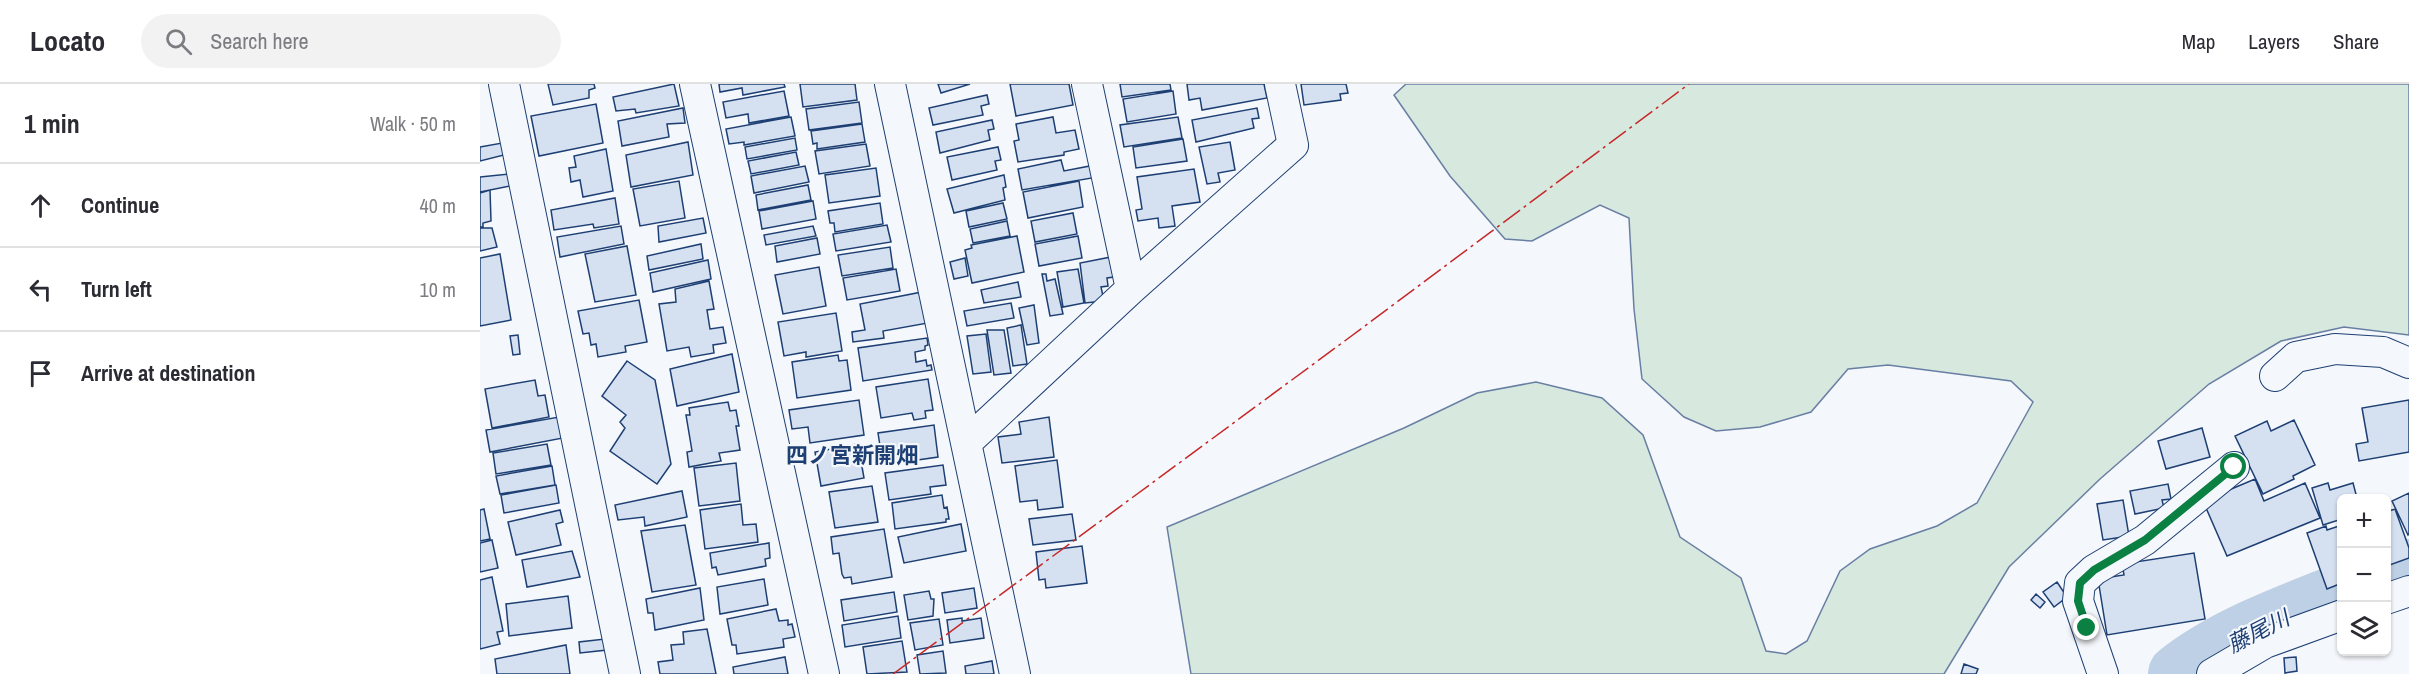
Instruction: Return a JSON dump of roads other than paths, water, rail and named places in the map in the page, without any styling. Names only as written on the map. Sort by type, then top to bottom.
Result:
[{"type":"street","points":[[504,84],[626,674]]},
{"type":"street","points":[[695,84],[825,674]]},
{"type":"street","points":[[890,84],[1015,674]]},
{"type":"street","points":[[1087,84],[1131,289]]},
{"type":"street","points":[[967,442],[1131,289],[1293,146],[1280,84]]},
{"type":"street","points":[[2275,376],[2296,357],[2336,349],[2383,352],[2409,363]]},
{"type":"street","points":[[2103,674],[2078,601],[2080,583],[2094,570],[2145,540],[2234,467]]},
{"type":"street","points":[[2391,597],[2409,591]]},
{"type":"street","points":[[2212,674],[2265,643],[2337,617]]},
{"type":"waterway","name":"藤尾川","points":[[2391,574],[2409,569]]},
{"type":"waterway","name":"藤尾川","points":[[2178,674],[2235,638],[2337,595]]},
{"type":"district","name":"四ノ宮新開畑","points":[[852,455]]}]
